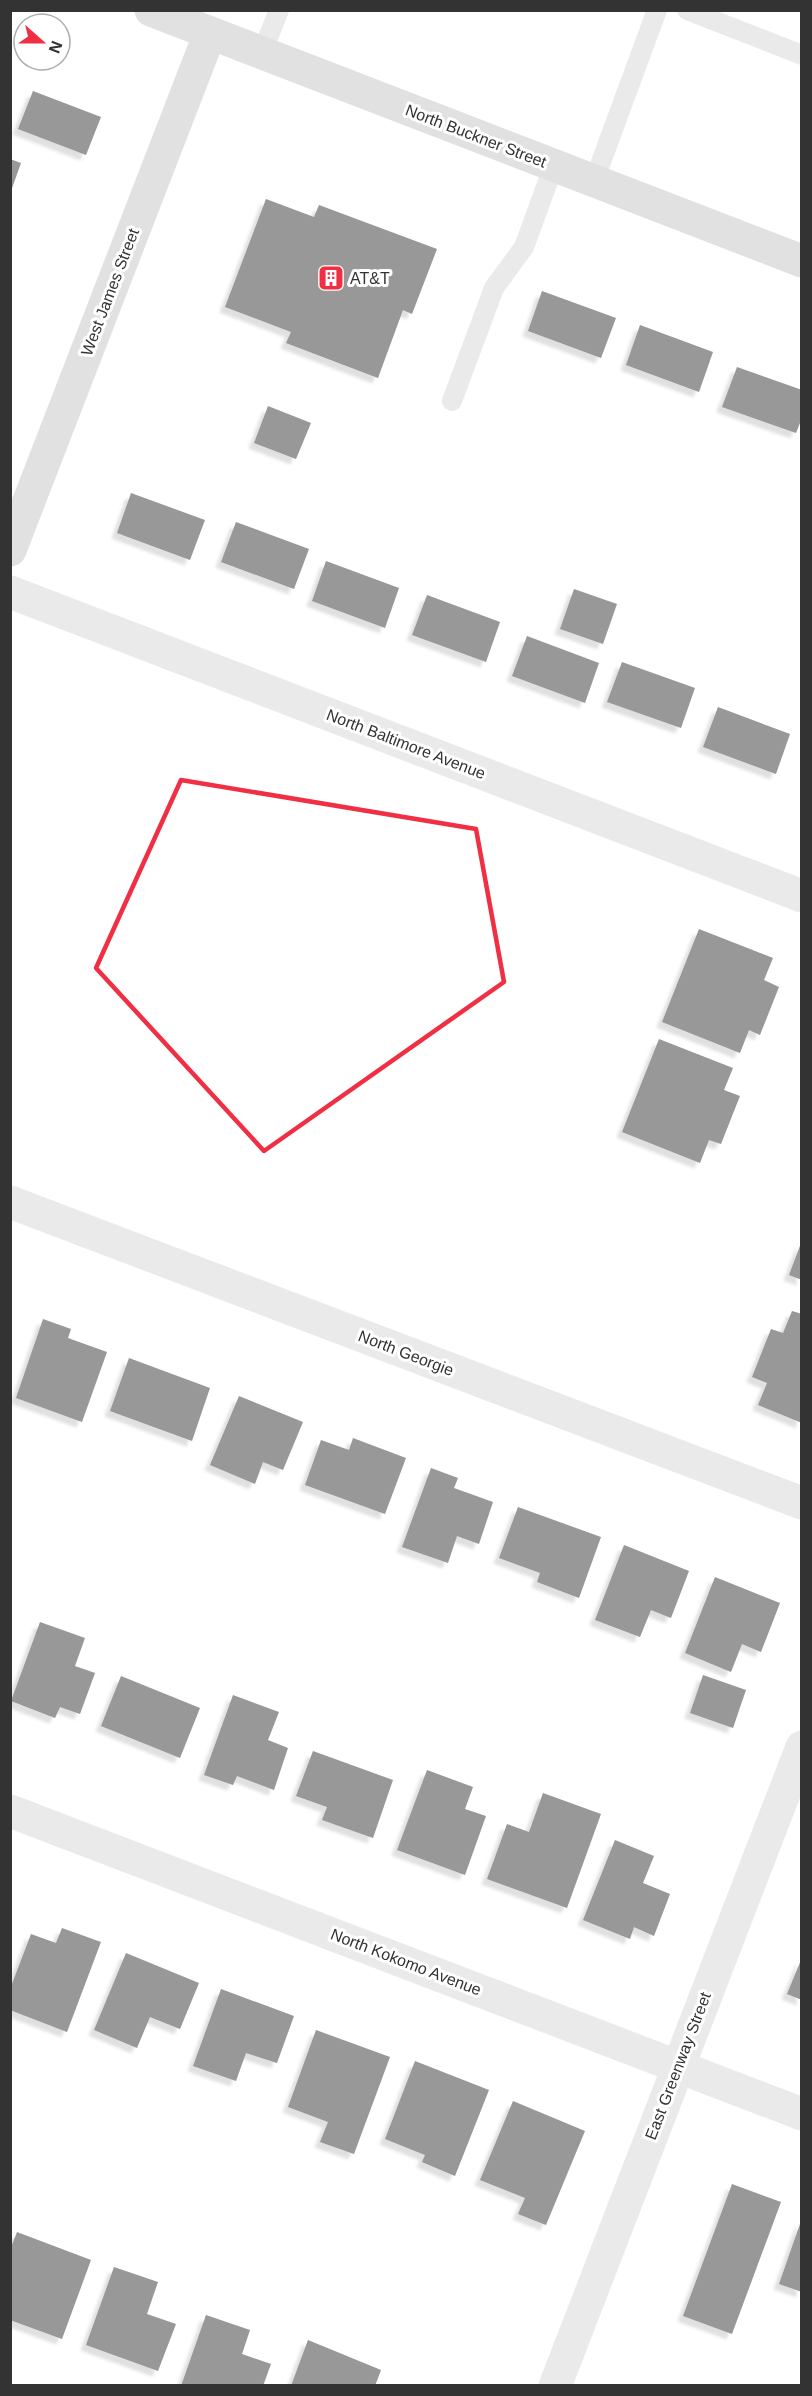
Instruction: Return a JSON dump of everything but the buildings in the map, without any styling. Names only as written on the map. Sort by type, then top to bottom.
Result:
[{"type":"main road","name":"North Buckner Street","points":[[151,10],[801,261]]},
{"type":"main road","name":"West James Street","points":[[10,550],[210,33]]},
{"type":"street","name":"North Baltimore Avenue","points":[[10,592],[801,896]]},
{"type":"street","name":"North Georgie","points":[[10,1202],[801,1503]]},
{"type":"street","name":"East Greenway Street","points":[[555,2385],[801,1747]]},
{"type":"street","name":"North Kokomo Avenue","points":[[10,1811],[801,2114]]},
{"type":"lane","points":[[262,53],[279,10]]},
{"type":"lane","points":[[594,181],[657,10]]},
{"type":"lane","points":[[687,10],[801,55]]},
{"type":"lane","points":[[452,400],[494,288],[524,247],[554,165]]},
{"type":"highlighted area","points":[[181,780],[476,829],[504,982],[264,1151],[96,968]]},
{"type":"place","name":"AT&T","points":[[331,278]]}]
